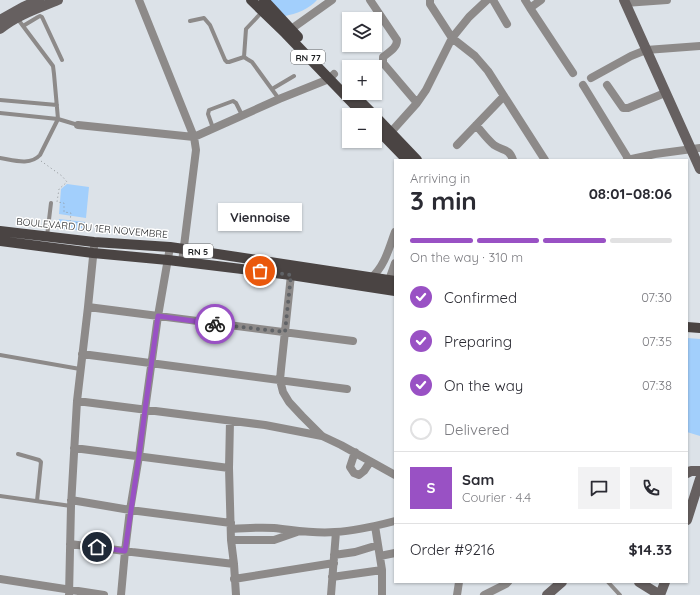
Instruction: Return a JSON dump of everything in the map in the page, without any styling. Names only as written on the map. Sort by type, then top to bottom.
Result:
[{"type":"main road","points":[[0,20],[39,0]]},
{"type":"main road","points":[[0,29],[6,24],[20,22],[58,0]]},
{"type":"main road","name":"RN 77","points":[[251,0],[263,12],[288,31]]},
{"type":"main road","name":"RN 77","points":[[264,0],[288,31],[358,108]]},
{"type":"main road","points":[[625,1],[665,93],[695,149],[700,169]]},
{"type":"main road","name":"RN 77","points":[[331,77],[342,85]]},
{"type":"main road","points":[[359,100],[366,108]]},
{"type":"main road","points":[[382,124],[416,159]]},
{"type":"main road","points":[[382,134],[406,159]]},
{"type":"main road","name":"BOULEVARD DU 1ER NOVEMBRE","points":[[0,231],[82,241],[170,247],[392,280]]},
{"type":"main road","name":"RN 5","points":[[0,241],[291,275],[394,291]]},
{"type":"main road","points":[[688,327],[700,328]]},
{"type":"main road","points":[[688,472],[700,471]]},
{"type":"main road","points":[[688,517],[700,479]]},
{"type":"main road","points":[[547,595],[561,583]]},
{"type":"main road","points":[[641,583],[660,595],[665,583]]},
{"type":"street","points":[[139,0],[194,137],[196,150],[182,262]]},
{"type":"street","points":[[288,31],[332,0]]},
{"type":"street","points":[[370,0],[397,40],[395,48],[383,57],[383,63],[417,104]]},
{"type":"street","points":[[430,0],[430,4],[452,38],[475,56],[488,71],[544,159]]},
{"type":"street","points":[[391,132],[417,104],[426,90],[452,38],[469,17],[487,0]]},
{"type":"street","points":[[493,0],[507,24]]},
{"type":"street","points":[[525,0],[573,73]]},
{"type":"street","points":[[530,8],[541,0]]},
{"type":"street","points":[[625,1],[667,0]]},
{"type":"street","points":[[591,78],[631,56],[646,50],[700,46]]},
{"type":"street","points":[[78,126],[194,137],[331,77]]},
{"type":"street","points":[[583,85],[627,159]]},
{"type":"street","points":[[607,85],[623,108],[628,108],[665,93]]},
{"type":"street","points":[[457,145],[504,96]]},
{"type":"street","points":[[476,125],[492,143],[510,153],[513,159]]},
{"type":"street","points":[[632,159],[655,154],[695,149]]},
{"type":"street","points":[[371,278],[382,265],[394,235]]},
{"type":"street","points":[[69,592],[71,503],[76,401],[88,307],[94,242]]},
{"type":"street","points":[[121,595],[130,510],[158,316],[170,247]]},
{"type":"street","points":[[382,289],[392,280],[394,269]]},
{"type":"street","points":[[291,275],[280,380],[283,392],[289,402],[322,436]]},
{"type":"street","points":[[88,307],[353,341]]},
{"type":"street","points":[[82,354],[347,389]]},
{"type":"street","points":[[76,401],[265,425],[322,436],[355,452],[394,474]]},
{"type":"street","points":[[230,421],[229,468],[231,540],[236,595]]},
{"type":"street","points":[[74,448],[229,468]]},
{"type":"street","points":[[355,452],[350,467],[354,473],[359,475],[364,471],[370,462]]},
{"type":"street","points":[[71,503],[130,510],[231,526],[299,531],[336,532],[375,526],[394,521]]},
{"type":"street","points":[[375,526],[382,570],[382,595]]},
{"type":"street","points":[[231,540],[274,540],[299,531]]},
{"type":"street","points":[[331,595],[336,532]]},
{"type":"street","points":[[70,544],[234,564]]},
{"type":"street","points":[[234,579],[334,559],[378,545]]},
{"type":"street","points":[[380,556],[394,552]]},
{"type":"street","points":[[332,577],[382,570]]},
{"type":"street","points":[[0,579],[69,592],[104,595]]},
{"type":"street","points":[[456,595],[459,583]]},
{"type":"street","points":[[484,595],[507,583]]},
{"type":"lane","points":[[244,57],[246,29],[263,12]]},
{"type":"lane","points":[[0,158],[26,162],[37,158],[40,155],[58,119],[53,66],[20,22],[40,16],[42,17],[62,60]]},
{"type":"lane","points":[[190,22],[204,18],[210,25],[225,60],[227,62],[244,57],[248,59],[252,62],[279,99]]},
{"type":"lane","points":[[272,89],[294,76]]},
{"type":"lane","points":[[0,100],[57,104]]},
{"type":"lane","points":[[213,128],[208,114],[209,110],[232,101],[236,103],[242,115]]},
{"type":"lane","points":[[0,113],[58,119],[78,126]]},
{"type":"lane","points":[[47,236],[51,203]]},
{"type":"lane","points":[[0,355],[80,369]]},
{"type":"lane","points":[[18,454],[39,460],[41,462],[38,501]]},
{"type":"lane","points":[[0,496],[38,501],[71,503]]},
{"type":"lane","points":[[609,583],[620,595]]},
{"type":"path","points":[[37,158],[62,176],[67,182],[59,189],[57,202],[64,203],[64,212],[71,213],[70,222],[85,223],[82,241]]},
{"type":"shaded area","points":[[269,0],[317,0],[302,11],[285,16]]},
{"type":"shaded area","points":[[67,184],[89,187],[86,218],[59,214],[61,189]]},
{"type":"shaded area","points":[[59,219],[85,222],[84,231],[58,228]]},
{"type":"shaded area","points":[[688,338],[700,339],[700,436],[688,432]]},
{"type":"way so far","points":[[215,324],[285,332],[291,275],[260,271]]},
{"type":"place","name":"Viennoise","points":[[260,271]]},
{"type":"route","points":[[97,547],[125,551],[158,316],[215,324]]}]
